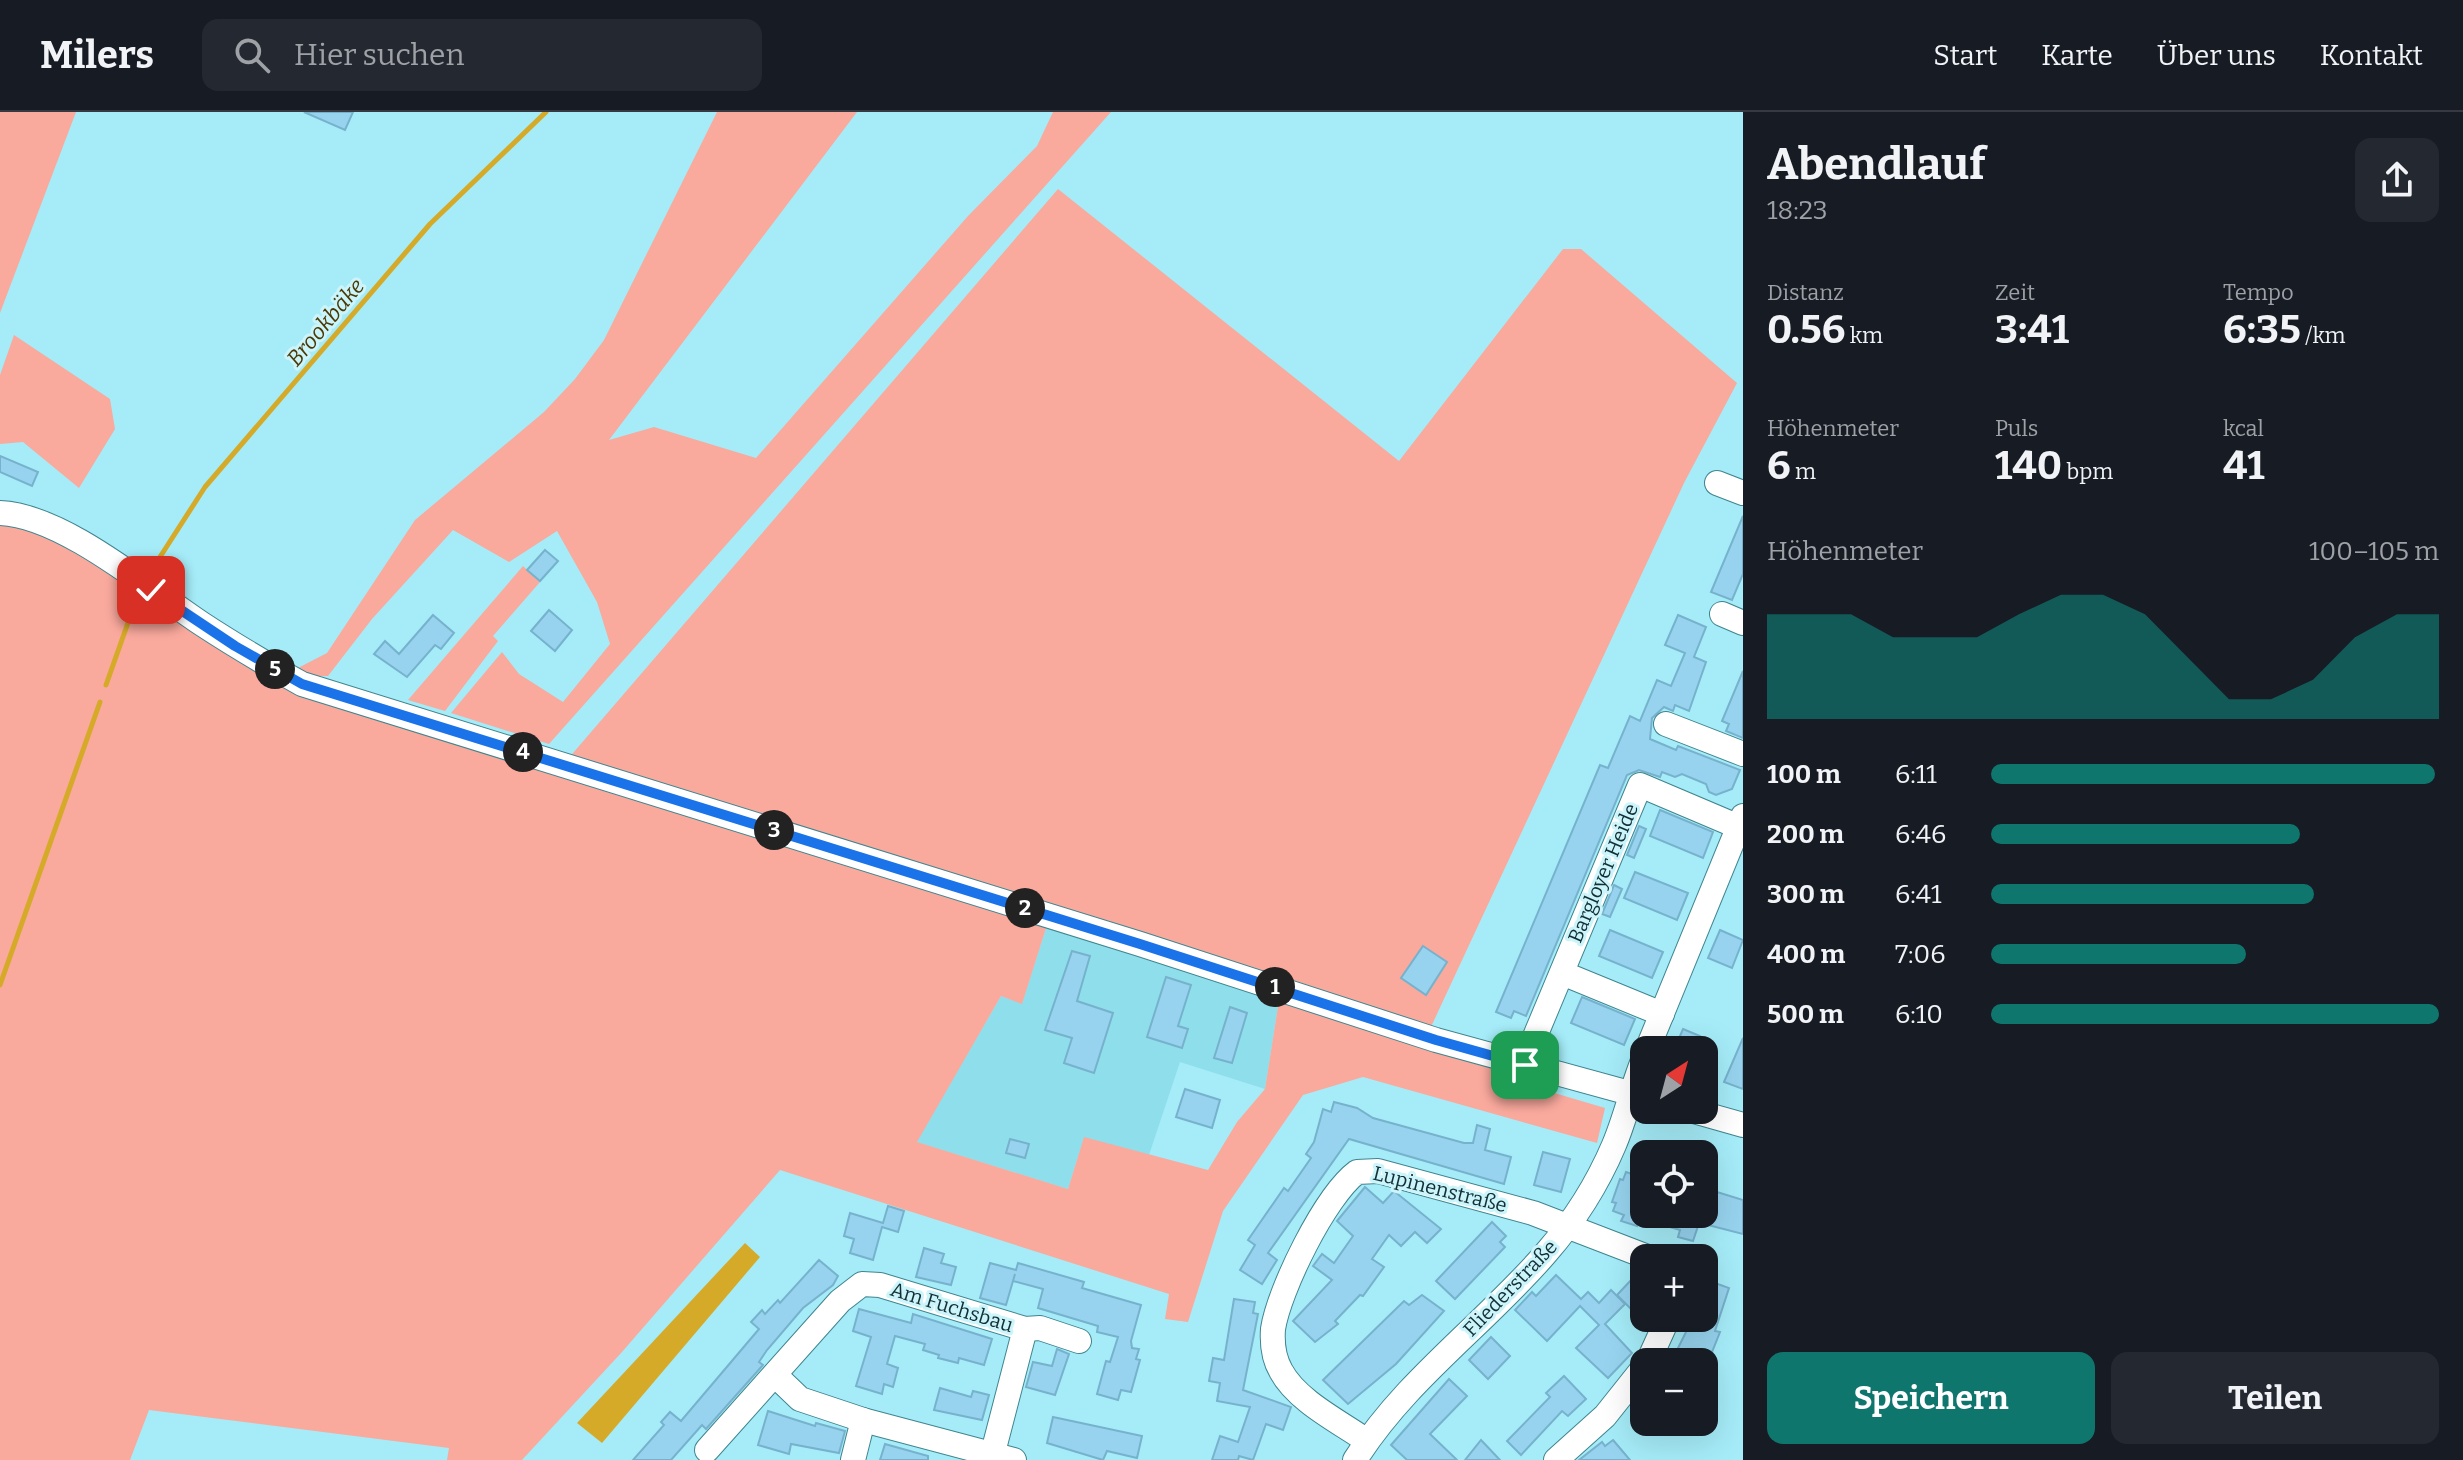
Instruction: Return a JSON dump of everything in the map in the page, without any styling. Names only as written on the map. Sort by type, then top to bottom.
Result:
[{"type":"street","points":[[1717,483],[1743,493]]},
{"type":"street","points":[[0,513],[27,516],[68,535],[235,646],[302,684],[1140,944],[1436,1040],[1630,1093]]},
{"type":"street","points":[[1666,724],[1743,754]]},
{"type":"street","name":"Bargloyer Heide","points":[[1531,1046],[1640,785],[1741,822],[1653,1036]]},
{"type":"street","points":[[1562,973],[1662,1014]]},
{"type":"street","name":"Fliederstraße","points":[[1361,1451],[1567,1228],[1595,1187],[1630,1111]]},
{"type":"street","points":[[1718,1118],[1743,1125]]},
{"type":"street","name":"Lupinenstraße","points":[[1361,1451],[1294,1389],[1277,1361],[1273,1339],[1276,1317],[1310,1235],[1351,1176],[1363,1170],[1378,1171],[1533,1213],[1630,1251]]},
{"type":"street","name":"Am Fuchsbau","points":[[707,1450],[840,1301],[862,1284],[880,1285],[1025,1329],[1040,1328],[1079,1341]]},
{"type":"street","name":"Am Fuchsbau","points":[[776,1376],[800,1399],[999,1458],[1025,1329]]},
{"type":"street","points":[[1556,1460],[1605,1416],[1630,1385]]},
{"type":"street","points":[[853,1460],[863,1420]]},
{"type":"shaded area","points":[[0,112],[76,112],[0,313]]},
{"type":"shaded area","points":[[717,112],[857,112],[609,440],[654,427],[756,458],[968,216],[1037,146],[1053,112],[1111,112],[549,744],[451,713],[502,652],[519,674],[563,702],[610,644],[597,602],[557,531],[509,562],[453,530],[372,619],[328,676],[304,676],[296,669],[327,653],[415,520],[544,412],[575,379],[604,340]]},
{"type":"shaded area","points":[[1058,189],[1399,461],[1563,249],[1581,249],[1737,383],[1684,483],[1430,1029],[567,760]]},
{"type":"shaded area","points":[[14,335],[110,399],[115,429],[79,488],[23,442],[0,444],[0,375]]},
{"type":"shaded area","points":[[0,521],[69,545],[215,642],[1047,925],[1022,1004],[1001,996],[917,1142],[1068,1189],[1084,1137],[1208,1170],[1237,1122],[1265,1089],[1279,1000],[1553,1083],[1551,1092],[1605,1108],[1597,1143],[1363,1077],[1303,1095],[1223,1211],[1188,1322],[1165,1319],[1169,1294],[780,1170],[622,1352],[522,1460],[447,1460],[449,1448],[149,1410],[130,1460],[0,1460]]},
{"type":"shaded area","points":[[523,566],[540,582],[493,636],[498,641],[445,711],[408,700]]},
{"type":"shaded area","points":[[1047,925],[1279,1000],[1265,1089],[1180,1062],[1149,1155],[1084,1138],[1068,1189],[916,1142],[1001,996],[1022,1003]]},
{"type":"shaded area","points":[[745,1243],[760,1257],[602,1443],[577,1423]]},
{"type":"building","points":[[304,112],[353,112],[345,130]]},
{"type":"building","points":[[0,456],[38,472],[32,486],[0,472]]},
{"type":"building","points":[[1743,516],[1743,574],[1732,600],[1711,592]]},
{"type":"building","points":[[545,550],[558,561],[540,581],[527,570]]},
{"type":"building","points":[[549,610],[572,630],[555,651],[531,631]]},
{"type":"building","points":[[433,615],[454,633],[441,649],[435,645],[407,677],[374,654],[385,641],[399,654]]},
{"type":"building","points":[[1678,615],[1706,627],[1694,657],[1706,662],[1689,711],[1675,705],[1673,711],[1664,707],[1652,718],[1650,739],[1676,750],[1678,746],[1740,770],[1732,789],[1716,795],[1709,792],[1706,784],[1682,774],[1675,777],[1662,772],[1660,777],[1639,770],[1627,775],[1526,1016],[1514,1011],[1511,1018],[1496,1012],[1600,765],[1608,768],[1630,716],[1640,721],[1657,680],[1671,686],[1685,653],[1665,645]]},
{"type":"building","points":[[1743,671],[1743,738],[1726,731],[1729,724],[1722,721]]},
{"type":"building","points":[[1660,810],[1713,832],[1703,858],[1650,836]]},
{"type":"building","points":[[1639,826],[1646,829],[1634,858],[1627,855]]},
{"type":"building","points":[[1635,872],[1688,893],[1677,920],[1624,898]]},
{"type":"building","points":[[1614,885],[1622,889],[1610,917],[1602,914]]},
{"type":"building","points":[[1610,930],[1663,952],[1652,978],[1599,956]]},
{"type":"building","points":[[1720,930],[1743,940],[1732,968],[1708,958]]},
{"type":"building","points":[[1423,946],[1447,962],[1426,995],[1401,978]]},
{"type":"building","points":[[1072,951],[1090,956],[1077,1001],[1113,1013],[1094,1073],[1064,1063],[1072,1038],[1045,1030]]},
{"type":"building","points":[[1166,977],[1191,985],[1178,1026],[1188,1029],[1182,1048],[1147,1037]]},
{"type":"building","points":[[1582,997],[1635,1019],[1624,1045],[1571,1023]]},
{"type":"building","points":[[1230,1007],[1247,1013],[1232,1063],[1214,1058]]},
{"type":"building","points":[[1683,1029],[1700,1036],[1680,1036]]},
{"type":"building","points":[[1743,1038],[1743,1089],[1724,1082]]},
{"type":"building","points":[[1185,1089],[1220,1100],[1212,1128],[1176,1117]]},
{"type":"building","points":[[1334,1102],[1357,1108],[1373,1118],[1464,1143],[1473,1143],[1477,1125],[1490,1129],[1485,1150],[1511,1157],[1504,1184],[1349,1139],[1268,1253],[1277,1260],[1262,1284],[1240,1270],[1255,1245],[1248,1240],[1284,1188],[1288,1191],[1311,1158],[1306,1154],[1314,1142],[1323,1109],[1331,1112]]},
{"type":"building","points":[[1010,1139],[1029,1144],[1025,1158],[1006,1153]]},
{"type":"building","points":[[1543,1152],[1570,1159],[1561,1192],[1534,1185]]},
{"type":"building","points":[[1626,1172],[1630,1173],[1630,1224],[1621,1221],[1624,1215],[1613,1211],[1616,1203],[1612,1202],[1620,1179],[1623,1180]]},
{"type":"building","points":[[1365,1187],[1383,1203],[1394,1191],[1441,1229],[1427,1243],[1415,1232],[1401,1246],[1389,1235],[1372,1259],[1384,1267],[1363,1296],[1360,1295],[1335,1321],[1338,1324],[1315,1342],[1293,1321],[1332,1280],[1313,1266],[1322,1254],[1334,1263],[1353,1236],[1337,1221]]},
{"type":"building","points":[[1718,1192],[1743,1200],[1743,1234],[1718,1228]]},
{"type":"building","points":[[888,1206],[904,1211],[898,1232],[882,1227],[873,1260],[850,1253],[854,1239],[844,1236],[850,1213],[883,1223]]},
{"type":"building","points":[[1492,1222],[1506,1236],[1500,1242],[1505,1247],[1455,1299],[1436,1281]]},
{"type":"building","points":[[1673,1228],[1697,1228],[1693,1241],[1678,1237],[1680,1230]]},
{"type":"building","points":[[924,1248],[944,1254],[941,1263],[956,1267],[951,1285],[916,1277]]},
{"type":"building","points":[[819,1260],[838,1276],[833,1285],[803,1308],[767,1350],[759,1362],[763,1365],[706,1429],[702,1425],[671,1460],[633,1460],[664,1425],[661,1422],[670,1412],[681,1421],[759,1329],[751,1322],[762,1310],[765,1314],[778,1300],[780,1303]]},
{"type":"building","points":[[990,1263],[1016,1270],[1018,1263],[1084,1282],[1082,1288],[1141,1305],[1131,1341],[1132,1348],[1139,1349],[1136,1359],[1140,1360],[1131,1392],[1121,1390],[1118,1400],[1097,1394],[1106,1361],[1110,1362],[1118,1337],[1097,1332],[1098,1326],[1038,1308],[1043,1289],[1013,1281],[1015,1274],[1006,1305],[980,1298]]},
{"type":"building","points":[[1556,1275],[1581,1299],[1588,1292],[1599,1303],[1611,1290],[1625,1304],[1605,1324],[1630,1351],[1630,1355],[1608,1378],[1576,1348],[1599,1325],[1580,1306],[1547,1341],[1515,1310],[1532,1292],[1536,1296]]},
{"type":"building","points":[[1630,1281],[1630,1308],[1617,1295]]},
{"type":"building","points":[[1718,1284],[1729,1288],[1718,1322]]},
{"type":"building","points":[[1422,1295],[1444,1311],[1396,1364],[1348,1404],[1323,1380],[1404,1301],[1409,1305]]},
{"type":"building","points":[[1234,1299],[1255,1302],[1253,1313],[1258,1314],[1243,1390],[1291,1407],[1283,1430],[1266,1424],[1253,1460],[1239,1456],[1238,1460],[1212,1460],[1220,1436],[1238,1442],[1250,1407],[1217,1401],[1220,1383],[1209,1381],[1213,1358],[1224,1360]]},
{"type":"building","points":[[859,1309],[911,1323],[913,1314],[992,1339],[984,1365],[959,1358],[958,1363],[938,1358],[939,1355],[923,1350],[925,1344],[895,1336],[887,1364],[898,1368],[893,1387],[884,1384],[882,1394],[856,1386],[871,1337],[853,1331]]},
{"type":"building","points":[[1686,1332],[1720,1332],[1714,1348],[1678,1348]]},
{"type":"building","points":[[1491,1337],[1510,1356],[1488,1379],[1469,1360]]},
{"type":"building","points":[[1057,1349],[1069,1354],[1055,1395],[1026,1387],[1033,1362],[1052,1366]]},
{"type":"building","points":[[1564,1376],[1586,1399],[1568,1416],[1562,1411],[1521,1455],[1507,1441],[1550,1397],[1546,1393]]},
{"type":"building","points":[[1449,1379],[1467,1396],[1430,1434],[1457,1460],[1407,1460],[1391,1445]]},
{"type":"building","points":[[940,1388],[971,1397],[973,1391],[989,1395],[982,1420],[934,1410]]},
{"type":"building","points":[[768,1411],[815,1426],[816,1423],[845,1431],[839,1453],[791,1444],[789,1454],[758,1445]]},
{"type":"building","points":[[1053,1417],[1142,1436],[1137,1458],[1107,1451],[1103,1460],[1047,1443]]},
{"type":"building","points":[[1481,1440],[1500,1460],[1465,1460]]},
{"type":"building","points":[[1613,1440],[1630,1460],[1579,1460],[1602,1442],[1605,1446]]},
{"type":"building","points":[[885,1444],[928,1456],[928,1460],[880,1460]]},
{"type":"waterway","name":"Brookbäke","points":[[151,571],[205,487],[430,224],[546,112]]},
{"type":"waterway","name":"Brookbäke","points":[[106,685],[136,600]]},
{"type":"waterway","name":"Brookbäke","points":[[0,985],[100,702]]},
{"type":"route","points":[[151,590],[235,646],[302,684],[1140,944],[1436,1040],[1525,1065]]}]
